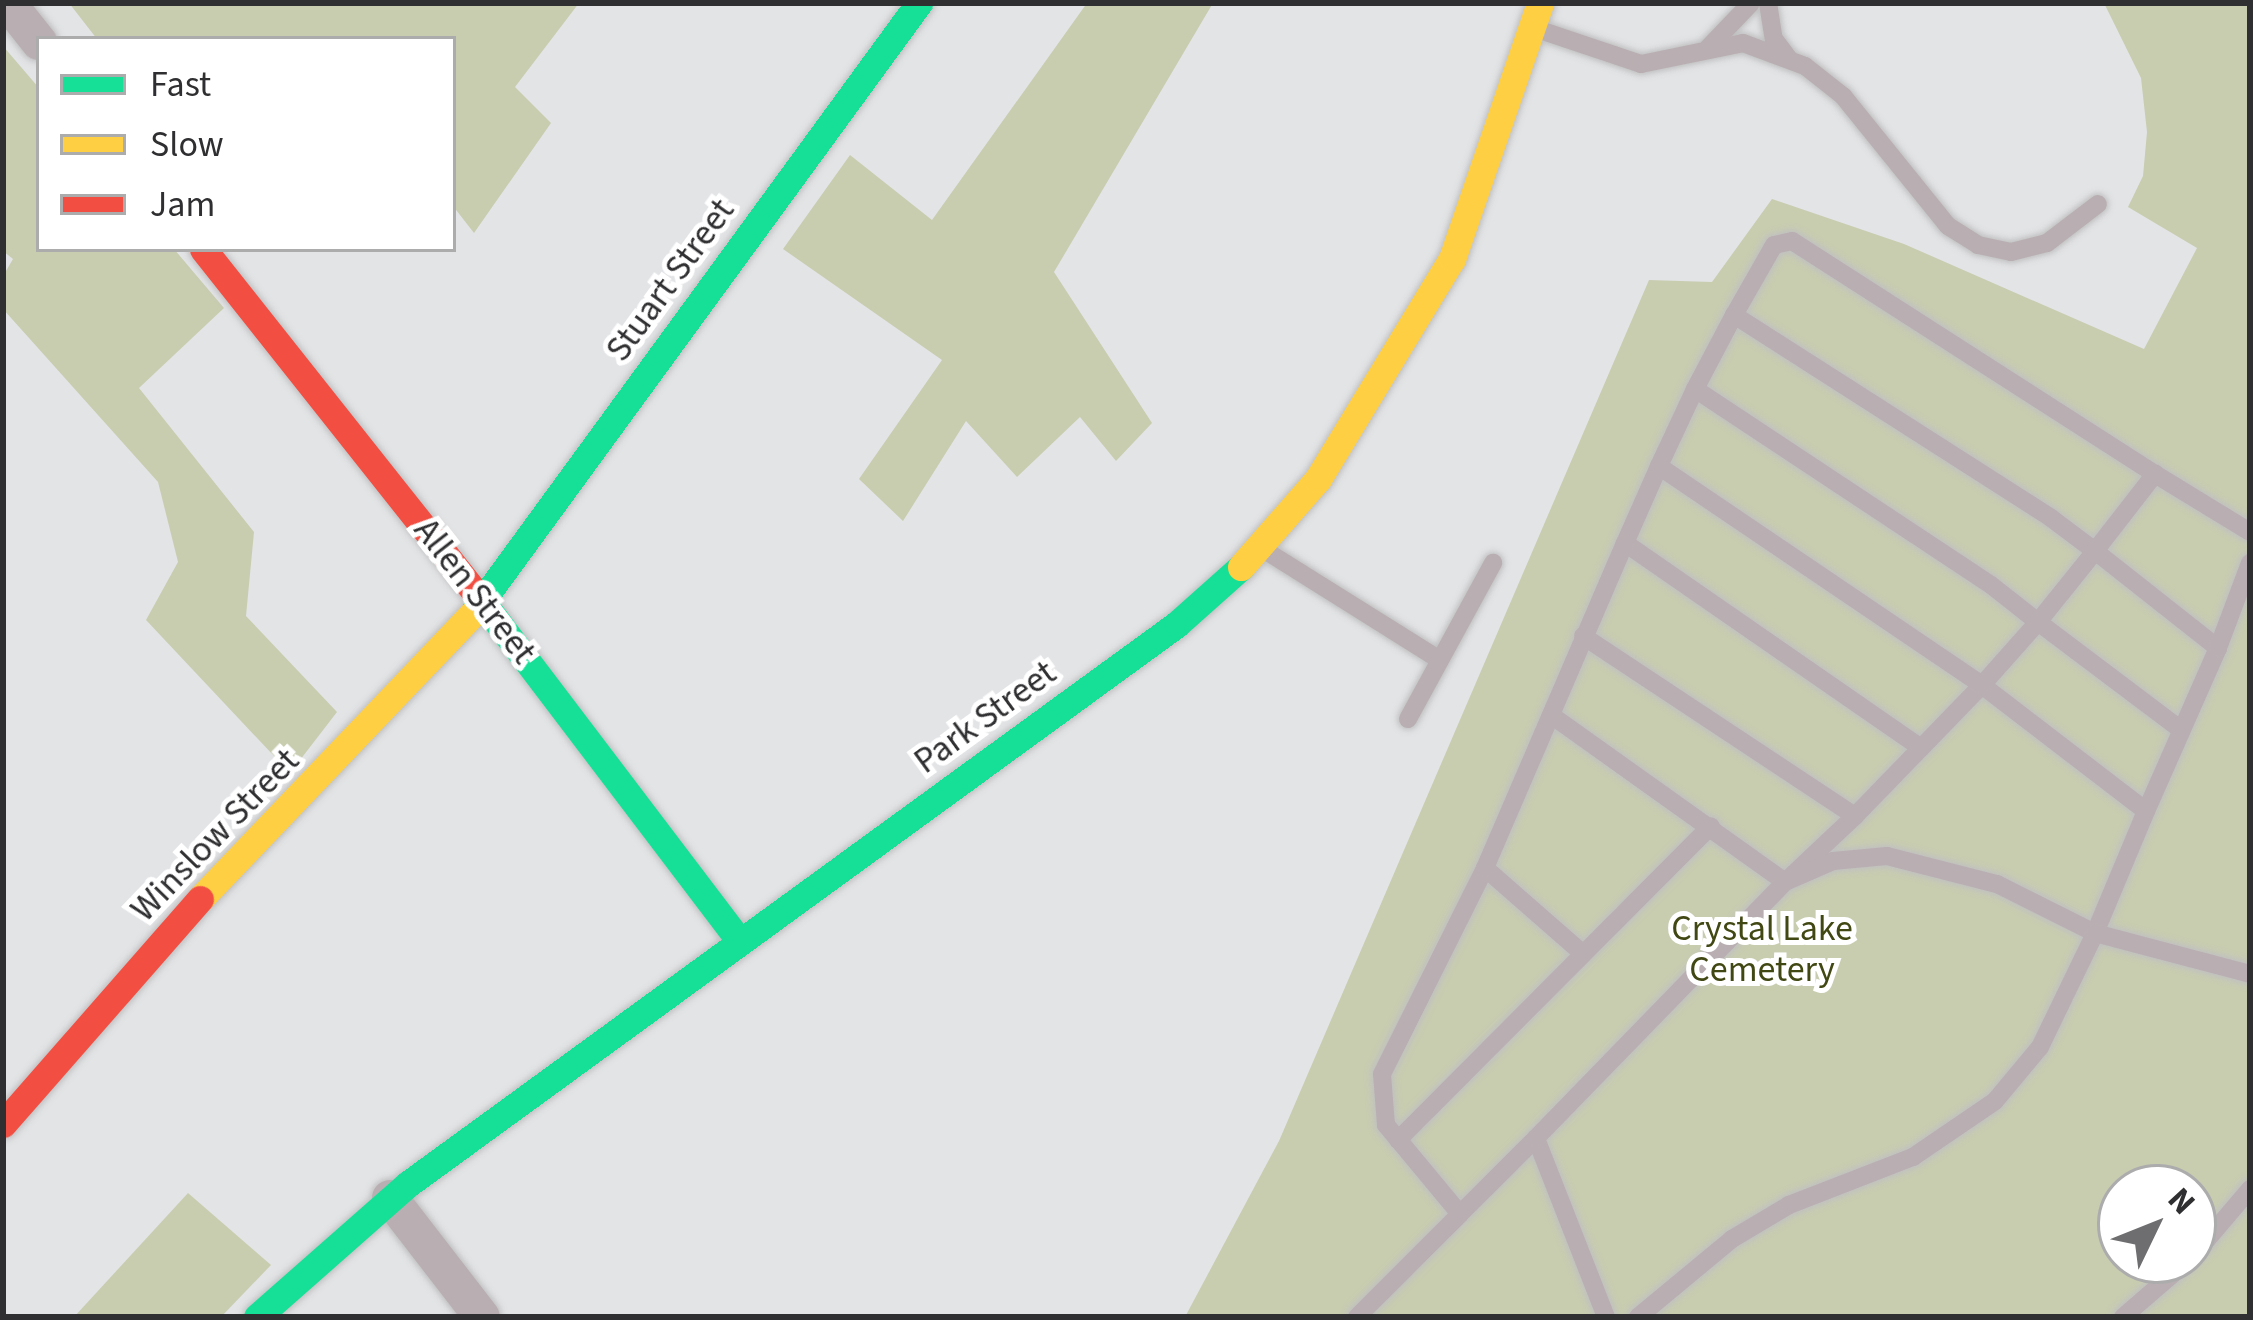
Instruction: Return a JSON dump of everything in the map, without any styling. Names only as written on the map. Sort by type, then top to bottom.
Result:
[{"type":"street","points":[[8,3],[36,38]]},
{"type":"street","name":"Stuart Street","points":[[484,602],[919,3]]},
{"type":"street","name":"Park Street","points":[[257,1317],[390,1198],[1177,623],[1262,548],[1318,479],[1452,259],[1537,15]]},
{"type":"street","name":"Allen Street","points":[[205,252],[484,602],[739,940]]},
{"type":"street","name":"Winslow Street","points":[[3,1124],[176,924],[484,602]]},
{"type":"street","points":[[390,1198],[482,1317]]},
{"type":"lane","points":[[1708,48],[1751,3]]},
{"type":"lane","points":[[1768,3],[1774,39],[1789,59]]},
{"type":"lane","points":[[1537,15],[1641,64],[1676,63],[1708,48],[1743,43],[1789,59],[1828,80],[1918,195],[1978,245],[2011,252],[2047,244],[2098,204]]},
{"type":"lane","points":[[1460,1214],[1398,1140],[1380,1104],[1382,1074],[1485,868],[1659,466],[1774,244],[1792,241],[2250,532]]},
{"type":"lane","points":[[1734,315],[2095,550],[2218,648]]},
{"type":"lane","points":[[1696,389],[2038,622],[2180,729]]},
{"type":"lane","points":[[1659,466],[1982,685],[2146,811]]},
{"type":"lane","points":[[1357,1317],[1982,685],[2155,474]]},
{"type":"lane","points":[[1625,543],[1921,748]]},
{"type":"lane","points":[[1262,548],[1440,659]]},
{"type":"lane","points":[[1408,719],[1493,563]]},
{"type":"lane","points":[[1639,1317],[1732,1239],[1789,1205],[1913,1157],[1995,1101],[2040,1047],[2096,933],[2250,563]]},
{"type":"lane","points":[[1583,636],[1855,816]]},
{"type":"lane","points":[[1551,715],[1786,882]]},
{"type":"lane","points":[[1398,1140],[1711,826]]},
{"type":"lane","points":[[1786,882],[1833,861],[1887,856],[1996,884],[2096,933],[2250,974]]},
{"type":"lane","points":[[1485,868],[1581,952]]},
{"type":"lane","points":[[1536,1138],[1606,1317]]},
{"type":"lane","points":[[2217,1228],[2250,1189]]},
{"type":"lane","points":[[2123,1317],[2161,1284]]},
{"type":"green space","points":[[69,3],[579,3],[515,87],[551,123],[474,233],[456,210],[456,36],[95,36]]},
{"type":"green space","points":[[1087,3],[1213,3],[1054,272],[1152,423],[1116,461],[1080,417],[1017,477],[966,421],[903,521],[859,479],[942,360],[783,249],[850,155],[932,220]]},
{"type":"green space","name":"Crystal Lake Cemetery","points":[[2104,3],[2250,3],[2250,1317],[1185,1317],[1279,1141],[1649,280],[1712,282],[1772,199],[1904,244],[2144,349],[2197,248],[2128,207],[2143,176],[2147,132],[2141,78]]},
{"type":"green space","points":[[3,46],[36,84],[36,252],[177,252],[224,308],[139,388],[254,532],[246,616],[337,712],[290,773],[146,620],[178,562],[158,482],[3,309],[3,276],[13,259],[3,251]]},
{"type":"green space","points":[[188,1193],[271,1265],[221,1317],[74,1317]]},
{"type":"traffic: fast","points":[[473,613],[919,3]]},
{"type":"traffic: fast","points":[[257,1317],[408,1184],[1177,624],[1241,567]]},
{"type":"traffic: fast","points":[[480,599],[739,940]]},
{"type":"traffic: slow","points":[[1241,567],[1318,479],[1452,259],[1540,3]]},
{"type":"traffic: slow","points":[[200,899],[473,613]]},
{"type":"traffic: jam","points":[[205,252],[480,599]]},
{"type":"traffic: jam","points":[[3,1124],[200,899]]}]
